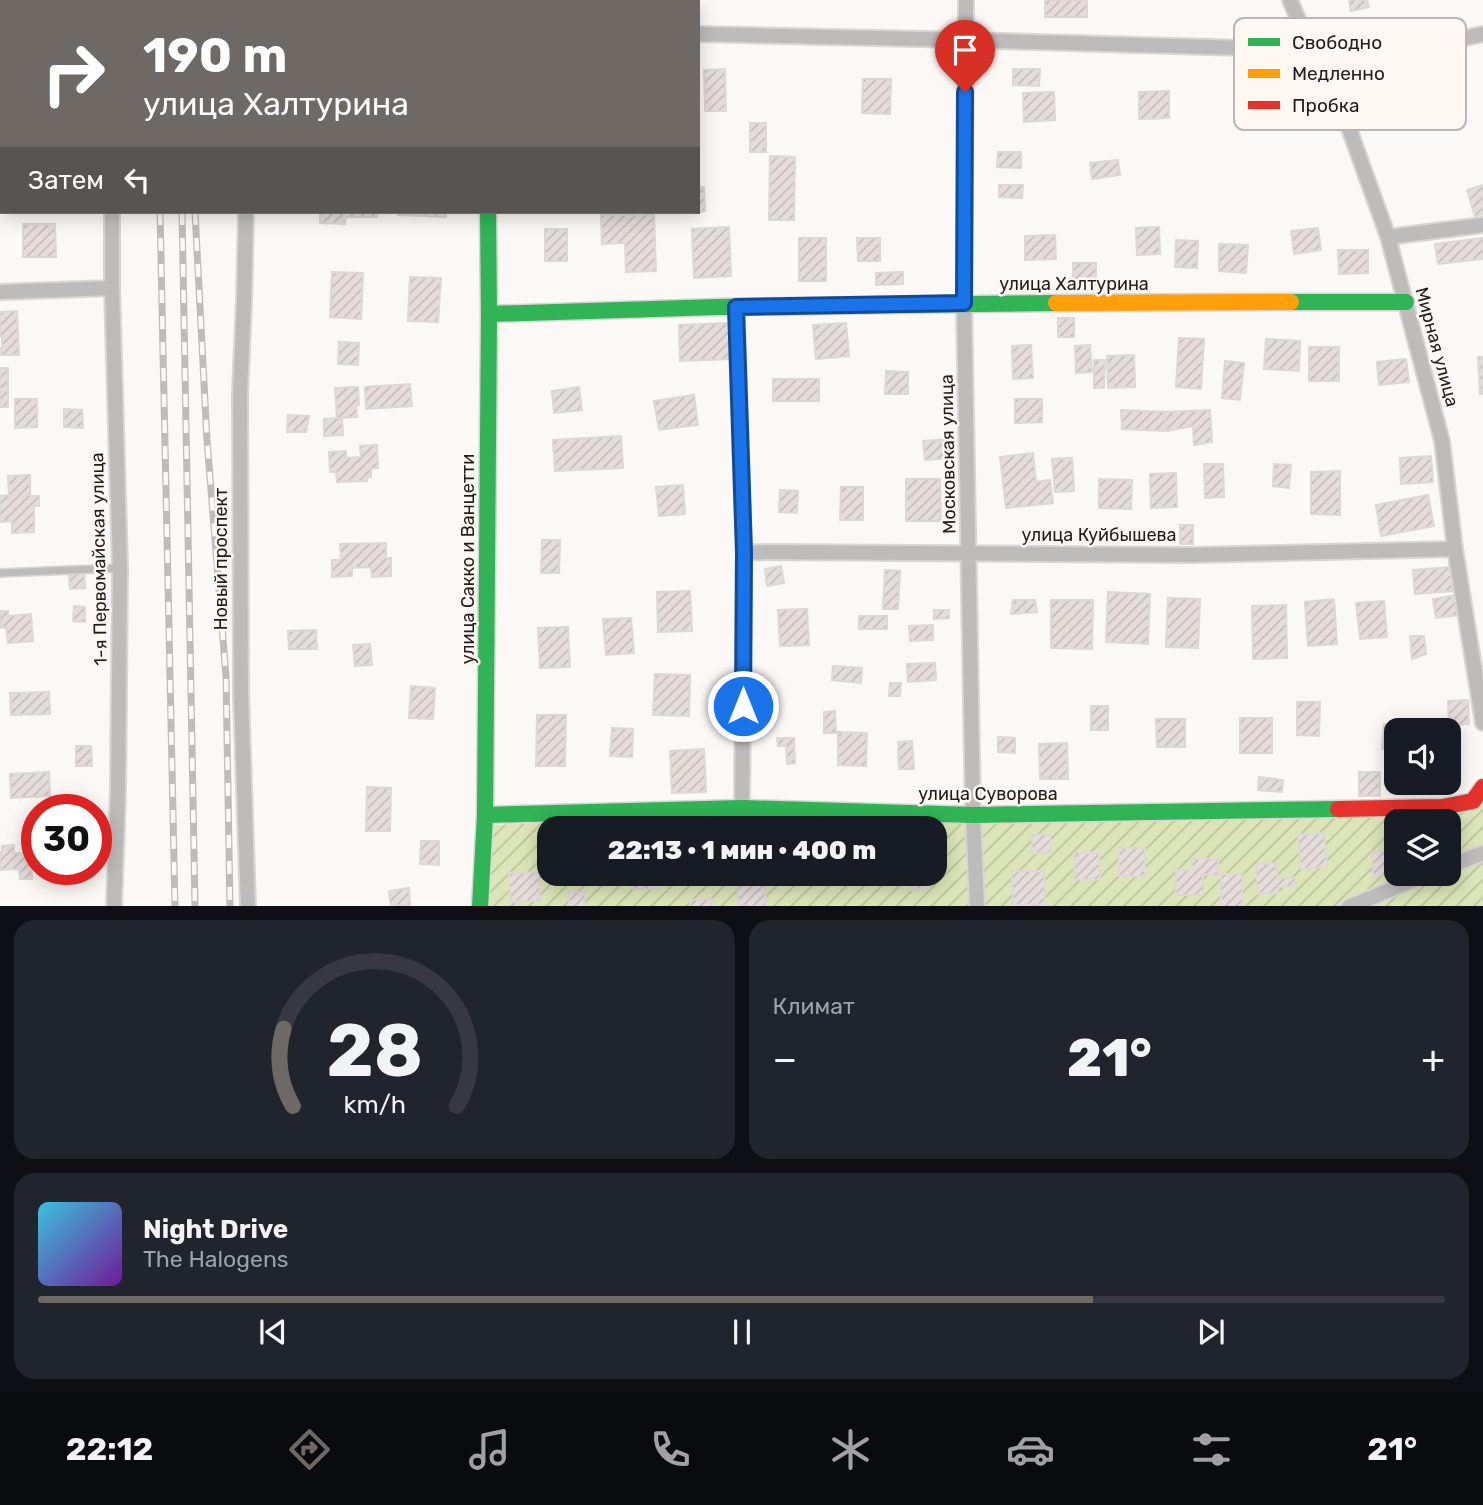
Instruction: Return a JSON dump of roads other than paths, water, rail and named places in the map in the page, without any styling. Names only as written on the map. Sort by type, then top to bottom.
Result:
[{"type":"street","name":"Московская улица","points":[[966,0],[964,303],[972,815],[976,906]]},
{"type":"street","name":"Мирная улица","points":[[1290,0],[1298,18]]},
{"type":"street","points":[[700,34],[1234,48]]},
{"type":"street","name":"Мирная улица","points":[[1349,130],[1388,237],[1442,441],[1455,549],[1483,723]]},
{"type":"street","name":"1-я Первомайская улица","points":[[112,214],[120,568],[114,906]]},
{"type":"street","name":"Новый проспект","points":[[246,214],[240,393],[240,666],[247,906]]},
{"type":"street","name":"улица Сакко и Ванцетти","points":[[480,906],[485,815],[488,214]]},
{"type":"street","points":[[1388,237],[1483,225]]},
{"type":"street","points":[[0,292],[112,288]]},
{"type":"street","name":"улица Халтурина","points":[[489,314],[964,303],[1406,302]]},
{"type":"street","points":[[736,307],[744,552],[742,808]]},
{"type":"street","name":"улица Куйбышева","points":[[744,552],[1193,555],[1455,549]]},
{"type":"street","name":"улица Суворова","points":[[485,815],[742,808],[972,815],[1443,807],[1473,801],[1483,787]]},
{"type":"street","points":[[1461,861],[1483,853]]},
{"type":"street","points":[[1349,906],[1398,886]]},
{"type":"lane","points":[[0,573],[120,568]]},
{"type":"lane","points":[[112,834],[117,834]]},
{"type":"railway","points":[[160,214],[175,906]]},
{"type":"railway","points":[[182,214],[195,906]]},
{"type":"railway","points":[[195,214],[207,440],[226,676],[230,906]]}]
